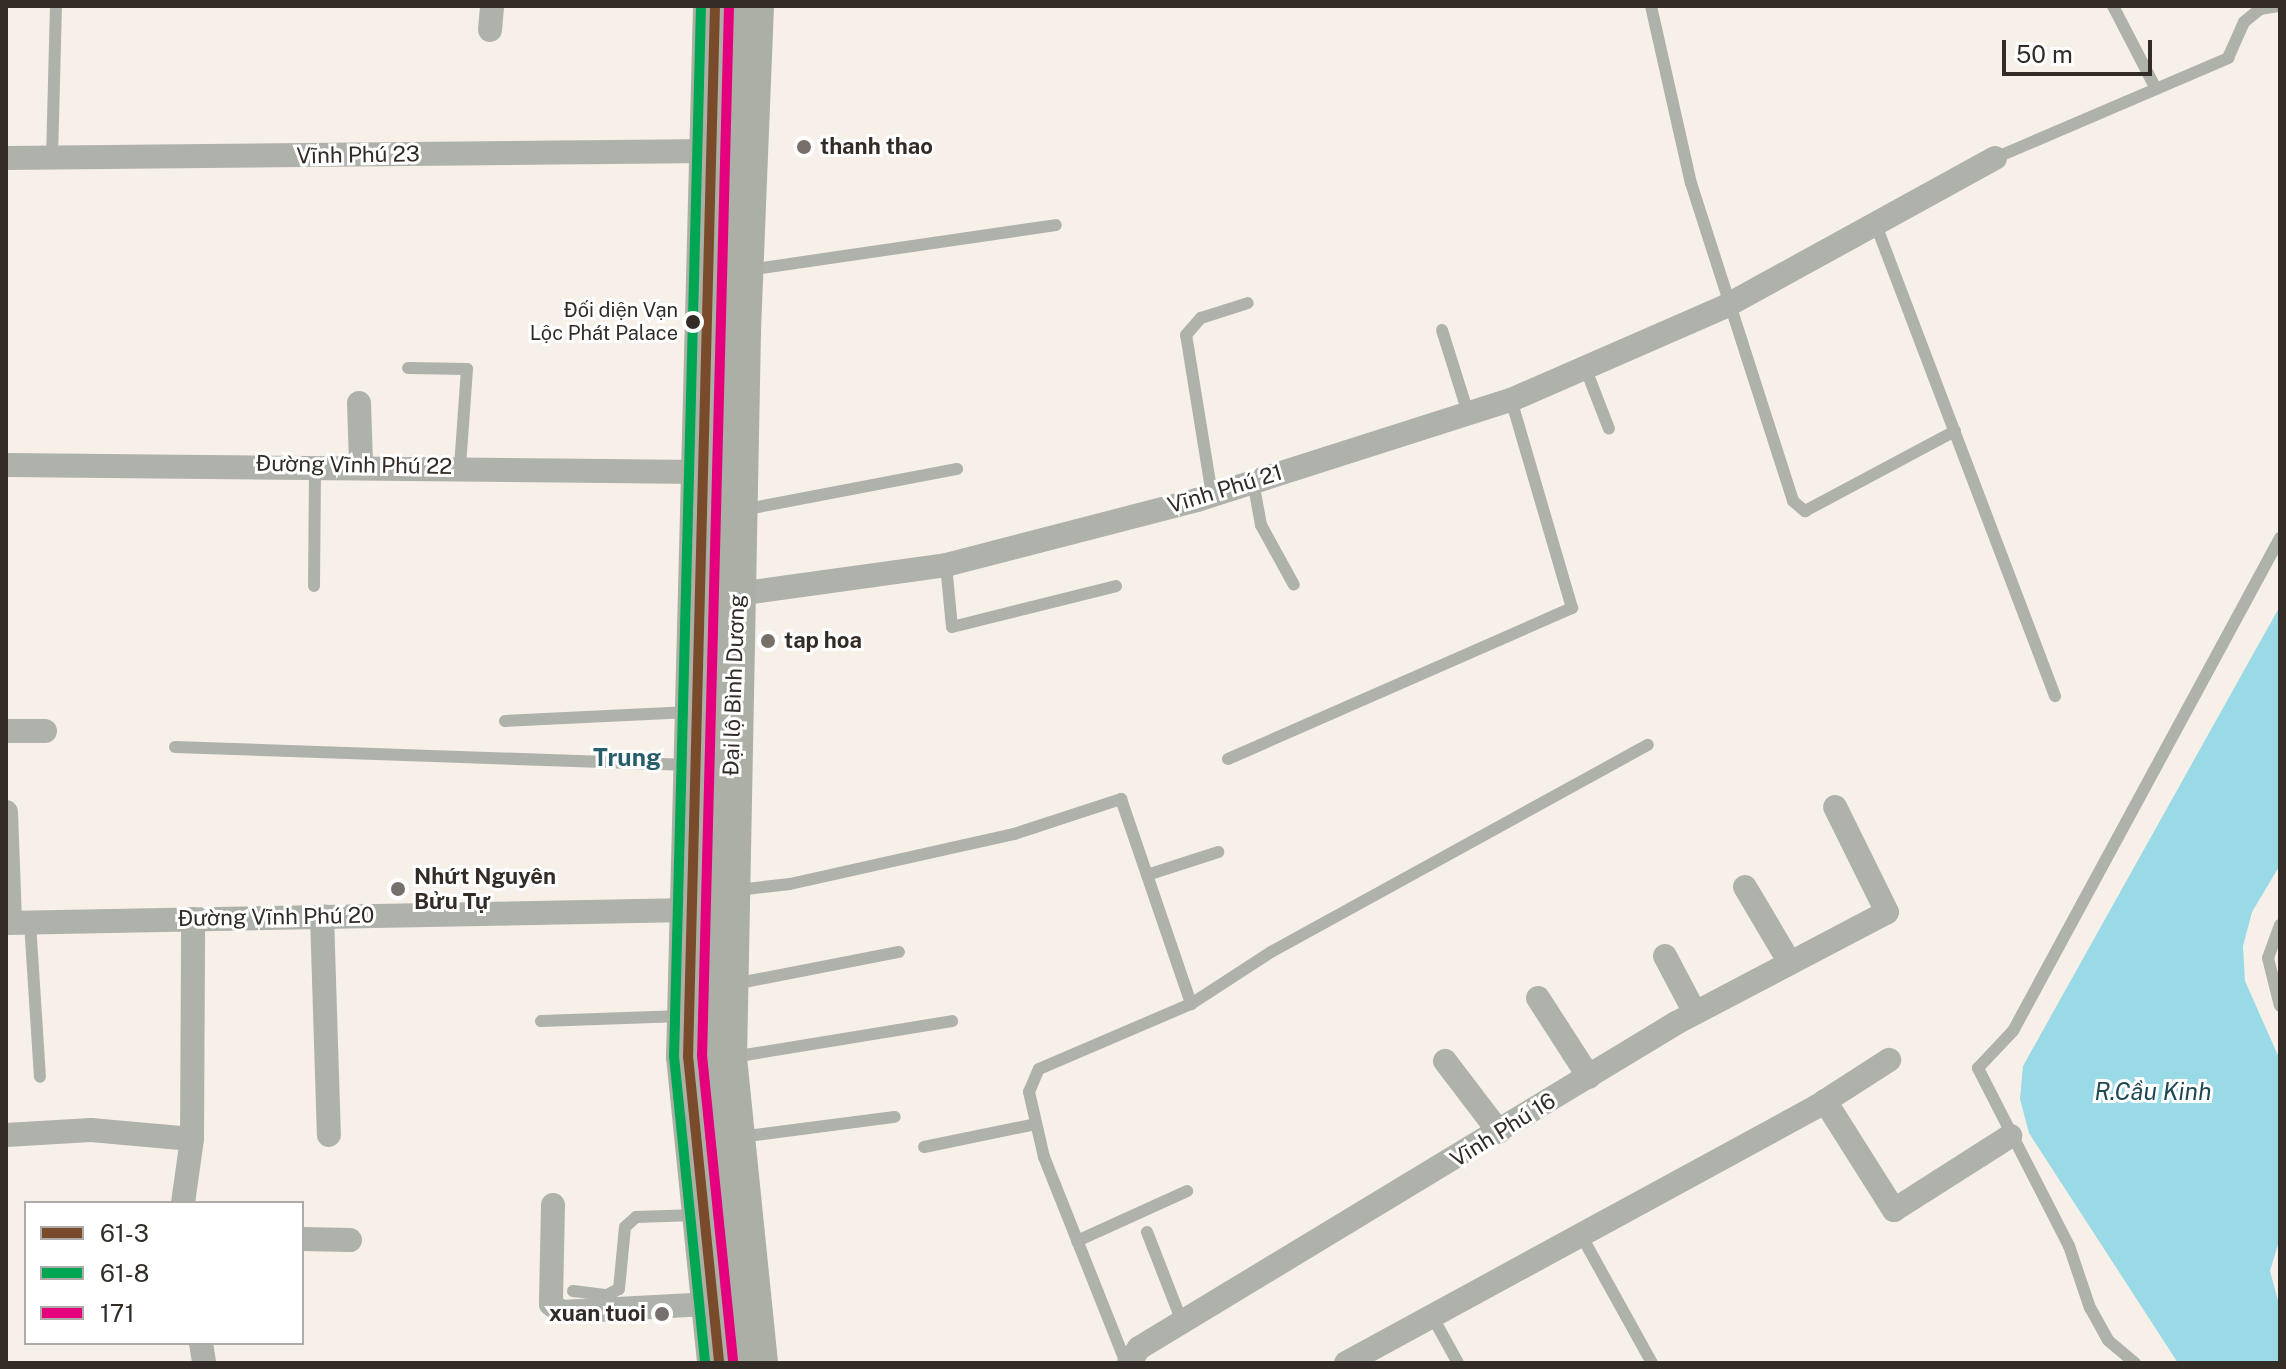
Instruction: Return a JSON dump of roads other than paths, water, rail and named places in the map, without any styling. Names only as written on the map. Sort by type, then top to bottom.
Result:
[{"type":"highway","name":"Đại lộ Bình Dương","points":[[715,6],[702,472],[719,595],[710,900],[690,1016],[688,1056],[719,1363]]},
{"type":"highway","name":"Đại lộ Bình Dương","points":[[752,6],[735,511],[694,712],[693,765],[710,900],[727,985],[725,1058],[756,1363]]},
{"type":"street","name":"Vĩnh Phú 23","points":[[6,158],[710,151]]},
{"type":"street","name":"Vĩnh Phú 21","points":[[719,595],[946,565],[1212,495],[1467,410],[1511,400],[1726,306],[1995,158]]},
{"type":"street","points":[[359,403],[361,464]]},
{"type":"street","name":"Đường Vĩnh Phú 22","points":[[6,465],[361,464],[702,472]]},
{"type":"street","points":[[6,731],[45,731]]},
{"type":"street","name":"Vĩnh Phú 16","points":[[1127,1363],[1139,1348],[1695,1013],[1887,912],[1835,807]]},
{"type":"street","points":[[6,812],[15,923]]},
{"type":"street","points":[[1745,887],[1790,963]]},
{"type":"street","name":"Đường Vĩnh Phú 20","points":[[15,923],[322,916],[710,900]]},
{"type":"street","points":[[322,916],[329,1135]]},
{"type":"street","points":[[183,1201],[192,1139],[193,919]]},
{"type":"street","points":[[1665,956],[1695,1013]]},
{"type":"street","points":[[1538,998],[1589,1077]]},
{"type":"street","points":[[1346,1363],[1825,1101],[1889,1060]]},
{"type":"street","points":[[1445,1061],[1499,1132]]},
{"type":"street","points":[[1825,1101],[1894,1210],[2010,1136]]},
{"type":"street","points":[[6,1135],[91,1130],[192,1139]]},
{"type":"street","points":[[553,1205],[551,1304],[561,1312],[711,1304]]},
{"type":"street","points":[[304,1239],[350,1240]]},
{"type":"lane","points":[[52,158],[56,6]]},
{"type":"lane","points":[[1651,6],[1726,306],[1793,501],[1805,511],[1955,431]]},
{"type":"lane","points":[[2113,6],[2156,89]]},
{"type":"lane","points":[[1995,158],[2228,58],[2244,22],[2260,9],[2280,6]]},
{"type":"lane","points":[[741,271],[1056,225]]},
{"type":"lane","points":[[1876,225],[2055,696]]},
{"type":"lane","points":[[1212,495],[1186,335],[1201,318],[1248,303]]},
{"type":"lane","points":[[1442,330],[1467,410]]},
{"type":"lane","points":[[1585,367],[1609,429]]},
{"type":"lane","points":[[408,368],[467,369],[460,467]]},
{"type":"lane","points":[[1228,759],[1572,608],[1511,400]]},
{"type":"lane","points":[[314,586],[315,464]]},
{"type":"lane","points":[[735,511],[957,469]]},
{"type":"lane","points":[[1253,481],[1261,525],[1294,585]]},
{"type":"lane","points":[[2135,1363],[2108,1340],[2090,1308],[2069,1246],[2010,1136],[1978,1068],[2013,1031],[2280,538]]},
{"type":"lane","points":[[946,565],[952,627],[1116,586]]},
{"type":"lane","points":[[505,721],[694,712]]},
{"type":"lane","points":[[1127,1363],[1077,1241],[1036,1124],[1029,1092],[1039,1069],[1191,1004],[1271,952],[1648,745]]},
{"type":"lane","points":[[175,747],[693,765]]},
{"type":"lane","points":[[710,900],[1014,834],[1134,794]]},
{"type":"lane","points":[[1121,799],[1191,1004]]},
{"type":"lane","points":[[1147,875],[1218,852]]},
{"type":"lane","points":[[15,923],[40,1077]]},
{"type":"lane","points":[[2280,925],[2268,958],[2280,1006]]},
{"type":"lane","points":[[727,985],[899,952]]},
{"type":"lane","points":[[541,1021],[690,1016]]},
{"type":"lane","points":[[725,1058],[952,1021]]},
{"type":"lane","points":[[733,1138],[895,1117]]},
{"type":"lane","points":[[924,1147],[1036,1124]]},
{"type":"lane","points":[[1077,1241],[1187,1191]]},
{"type":"lane","points":[[573,1291],[607,1295],[619,1289],[625,1227],[636,1217],[703,1215]]},
{"type":"lane","points":[[1147,1232],[1182,1322]]},
{"type":"lane","points":[[1581,1235],[1652,1363]]},
{"type":"lane","points":[[1432,1316],[1458,1363]]},
{"type":"water","name":"R.Cầu Kinh","points":[[2280,606],[2280,865],[2252,912],[2243,946],[2245,981],[2280,1060],[2280,1238],[2270,1271],[2280,1308],[2280,1363],[2178,1363],[2029,1133],[2020,1099],[2023,1066]]},
{"type":"place","name":"thanh thao","points":[[804,147]]},
{"type":"place","name":"Đối diện Vạn Lộc Phát Palace","points":[[693,322]]},
{"type":"place","name":"tap hoa","points":[[768,641]]},
{"type":"place","name":"Nhứt Nguyên Bửu Tự","points":[[398,889]]},
{"type":"place","name":"xuan tuoi","points":[[662,1314]]},
{"type":"district","name":"Trung","points":[[627,758]]}]
